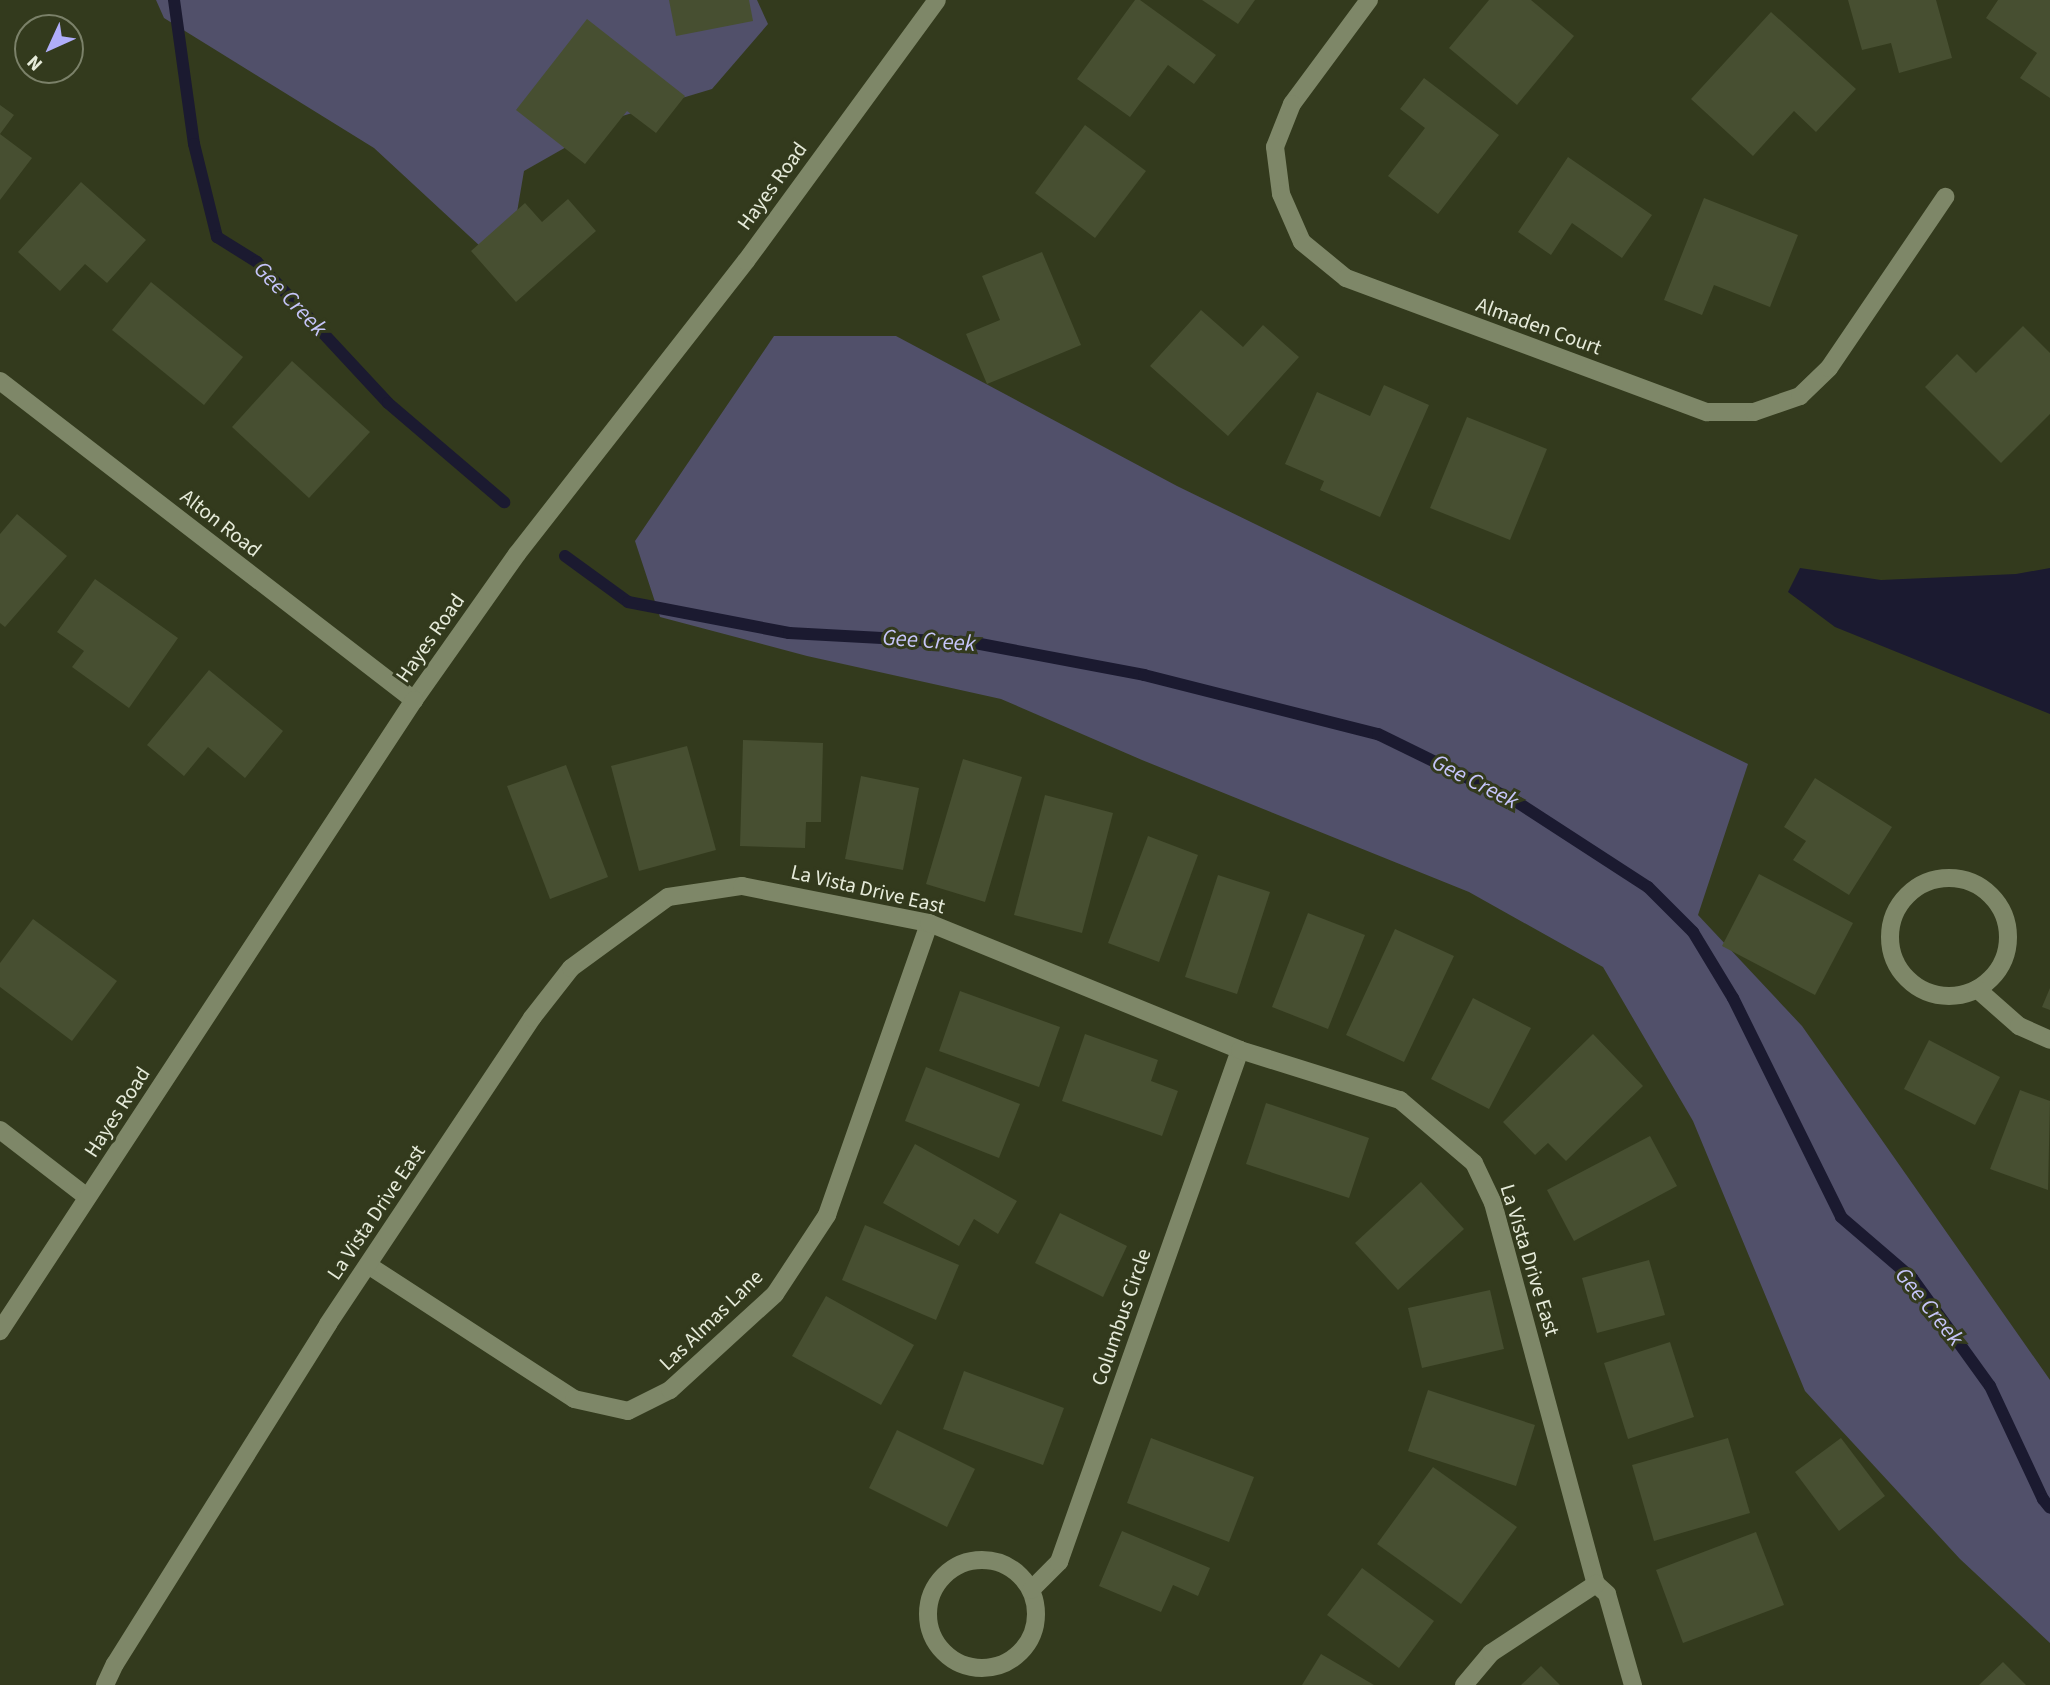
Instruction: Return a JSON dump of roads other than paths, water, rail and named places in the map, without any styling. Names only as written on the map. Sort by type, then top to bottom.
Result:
[{"type":"street","name":"Hayes Road","points":[[0,1331],[414,700],[517,554],[746,261],[937,0]]},
{"type":"street","name":"Almaden Court","points":[[1369,0],[1292,104],[1275,147],[1281,194],[1302,243],[1346,278],[1707,412],[1754,412],[1800,396],[1829,368],[1945,197]]},
{"type":"street","name":"Alton Road","points":[[0,381],[414,700]]},
{"type":"street","points":[[1943,877],[1966,879],[1987,891],[2002,909],[2009,931],[2006,955],[1996,975],[1977,989],[1955,996],[1931,994],[1911,982],[1896,964],[1889,942],[1891,918],[1903,898],[1921,884],[1943,877]]},
{"type":"street","name":"La Vista Drive East","points":[[106,1685],[115,1664],[327,1324],[532,1018],[571,968],[668,897],[742,886],[929,923],[1240,1050],[1400,1100],[1475,1164],[1493,1203],[1597,1584],[1607,1594],[1633,1685]]},
{"type":"street","name":"Las Almas Lane","points":[[368,1265],[574,1399],[628,1411],[670,1390],[775,1294],[827,1215],[929,923]]},
{"type":"street","points":[[1977,989],[2019,1026],[2050,1040]]},
{"type":"street","name":"Columbus Circle","points":[[1031,1590],[1059,1562],[1240,1050]]},
{"type":"street","points":[[0,1130],[88,1198]]},
{"type":"street","points":[[978,1560],[999,1562],[1018,1573],[1031,1590],[1037,1611],[1034,1632],[1024,1650],[1007,1663],[987,1669],[965,1666],[947,1656],[934,1639],[928,1618],[930,1597],[941,1578],[957,1565],[978,1560]]},
{"type":"street","points":[[1464,1685],[1491,1653],[1597,1584]]},
{"type":"waterway","name":"Gee Creek","points":[[174,0],[194,144],[217,237],[257,262],[388,403],[504,502]]},
{"type":"waterway","name":"Gee Creek","points":[[565,556],[628,602],[789,633],[975,643],[1144,675],[1378,734],[1517,802],[1648,887],[1693,932],[1733,998],[1841,1217],[1912,1278],[1990,1386],[2043,1499],[2050,1508]]}]
